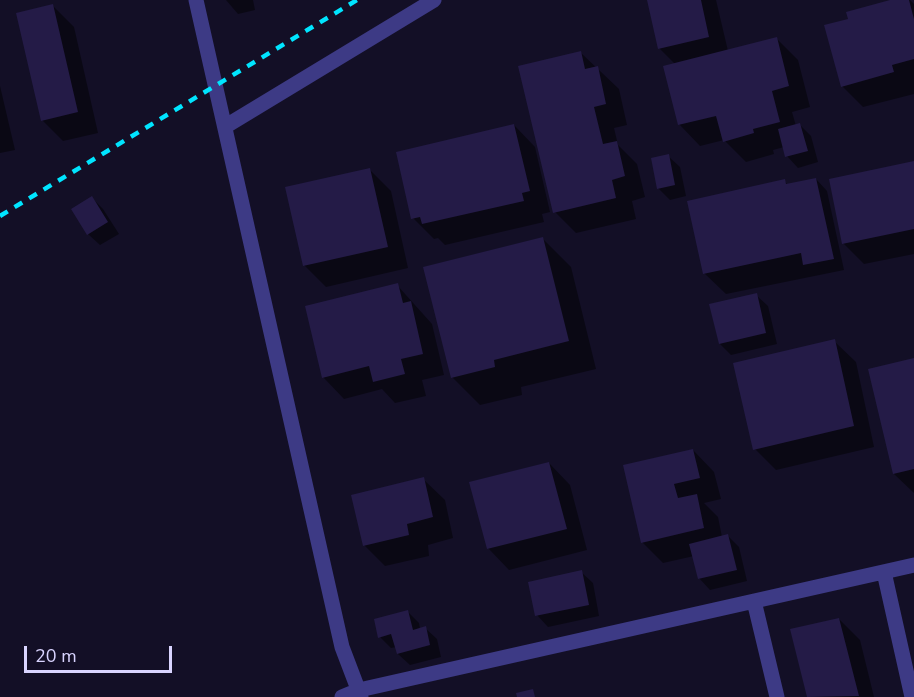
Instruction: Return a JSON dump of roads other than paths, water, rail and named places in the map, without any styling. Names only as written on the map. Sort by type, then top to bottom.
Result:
[{"type":"street","points":[[196,0],[342,647],[360,693]]},
{"type":"street","points":[[226,126],[434,0]]},
{"type":"street","points":[[342,697],[914,565]]},
{"type":"street","points":[[884,572],[912,697]]},
{"type":"street","points":[[754,601],[777,697]]},
{"type":"railway","points":[[0,216],[357,0]]}]
